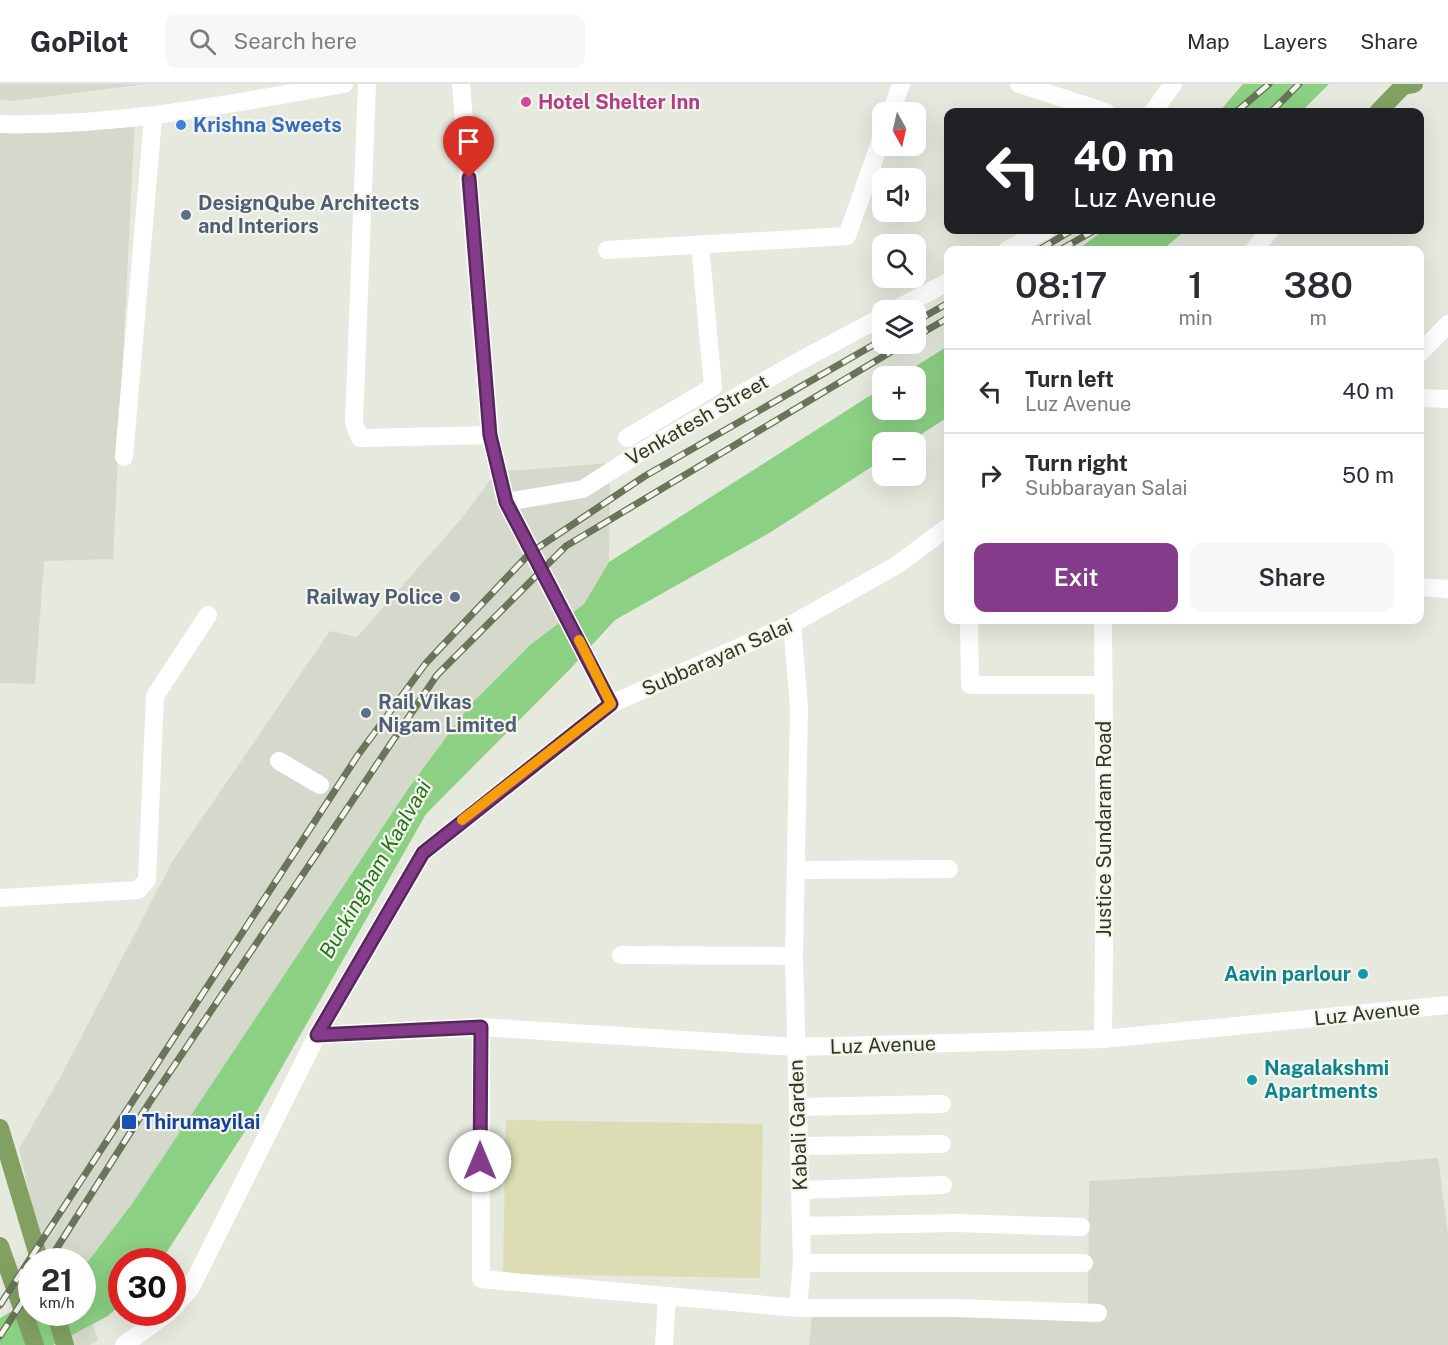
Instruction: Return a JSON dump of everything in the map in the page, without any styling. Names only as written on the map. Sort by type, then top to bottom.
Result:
[{"type":"main road","points":[[1382,108],[1407,84]]},
{"type":"main road","points":[[0,1128],[36,1248]]},
{"type":"main road","points":[[0,1246],[6,1274],[35,1345]]},
{"type":"main road","points":[[59,1326],[65,1344]]},
{"type":"street","points":[[0,124],[58,125],[153,118],[344,84]]},
{"type":"street","points":[[367,84],[356,432],[360,438],[369,439],[490,435]]},
{"type":"street","points":[[461,84],[490,435],[510,510],[611,704]]},
{"type":"street","points":[[895,102],[901,84]]},
{"type":"street","points":[[1019,84],[1094,108]]},
{"type":"street","points":[[1156,108],[1173,84]]},
{"type":"street","points":[[124,457],[153,118]]},
{"type":"street","points":[[607,250],[847,236],[875,156]]},
{"type":"street","points":[[1015,246],[1038,234]]},
{"type":"street","points":[[1257,246],[1267,234]]},
{"type":"street","points":[[627,438],[713,387],[700,245]]},
{"type":"street","points":[[913,300],[944,284]]},
{"type":"street","name":"Venkatesh Street","points":[[510,510],[584,489],[641,452],[872,322]]},
{"type":"street","points":[[1424,349],[1448,324]]},
{"type":"street","points":[[1424,398],[1448,399]]},
{"type":"street","name":"Subbarayan Salai","points":[[186,1294],[317,1035],[423,853],[611,704],[792,624],[897,565],[944,530]]},
{"type":"street","points":[[1424,587],[1448,589]]},
{"type":"street","points":[[0,898],[138,890],[143,887],[147,880],[155,696],[208,615]]},
{"type":"street","name":"Kabali Garden","points":[[792,624],[799,707],[794,956],[802,1263],[798,1308]]},
{"type":"street","points":[[969,624],[970,685],[1104,685]]},
{"type":"street","name":"Justice Sundaram Road","points":[[1103,624],[1103,1039]]},
{"type":"street","points":[[279,761],[320,784]]},
{"type":"street","points":[[796,870],[950,869]]},
{"type":"street","points":[[621,955],[794,956]]},
{"type":"street","name":"Luz Avenue","points":[[317,1035],[481,1027],[795,1047],[1103,1039],[1448,1005]]},
{"type":"street","points":[[481,1027],[481,1280],[798,1308],[957,1308],[1098,1313]]},
{"type":"street","points":[[799,1107],[942,1104]]},
{"type":"street","points":[[800,1146],[942,1144]]},
{"type":"street","points":[[801,1190],[943,1185]]},
{"type":"street","points":[[801,1226],[956,1222],[1081,1227]]},
{"type":"street","points":[[802,1263],[1084,1263]]},
{"type":"street","points":[[664,1345],[667,1298]]},
{"type":"street","points":[[124,1345],[150,1326]]},
{"type":"shaded area","points":[[0,84],[145,84],[13,101],[0,100]]},
{"type":"shaded area","points":[[135,116],[113,559],[44,561],[35,684],[0,683],[0,125]]},
{"type":"shaded area","points":[[610,463],[609,562],[584,604],[530,645],[471,704],[132,1204],[96,1253],[96,1248],[42,1248],[19,1149],[61,1076],[172,862],[330,631],[357,637],[462,518],[496,472]]},
{"type":"shaded area","points":[[506,1120],[763,1124],[760,1278],[503,1274]]},
{"type":"shaded area","points":[[1438,1158],[1448,1235],[1448,1345],[809,1345],[813,1305],[1088,1311],[1089,1181],[1309,1169]]},
{"type":"shaded area","points":[[63,1326],[93,1326],[98,1340],[90,1345],[70,1345]]},
{"type":"water","points":[[1243,84],[1329,84],[1305,108],[1222,108]]},
{"type":"water","points":[[1099,234],[1181,234],[1167,246],[1082,246]]},
{"type":"water","name":"Buckingham Kaalvaai","points":[[944,348],[944,420],[925,432],[872,432],[872,466],[771,532],[615,620],[570,669],[426,814],[249,1125],[169,1248],[108,1248],[108,1316],[96,1322],[96,1251],[132,1204],[408,789],[471,704],[530,645],[584,604],[609,562],[872,394],[872,420],[926,420],[926,366],[916,366]]},
{"type":"water","points":[[18,1308],[18,1326],[89,1326],[53,1345],[0,1345],[0,1318]]},
{"type":"railway","points":[[1241,108],[1269,84]]},
{"type":"railway","points":[[1275,108],[1299,84]]},
{"type":"railway","points":[[1046,246],[1065,234]]},
{"type":"railway","points":[[1067,246],[1088,234]]},
{"type":"railway","points":[[926,316],[944,305]]},
{"type":"railway","points":[[926,331],[944,320]]},
{"type":"railway","points":[[0,1305],[358,755],[426,663],[530,553],[645,476],[872,346]]},
{"type":"railway","points":[[57,1248],[151,1100],[437,675],[566,546],[887,354]]},
{"type":"railway","points":[[0,1336],[18,1308]]},
{"type":"slow traffic","points":[[462,820],[611,704],[579,640]]},
{"type":"place","name":"Hotel Shelter Inn","points":[[526,102]]},
{"type":"place","name":"Krishna Sweets","points":[[181,125]]},
{"type":"place","name":"DesignQube Architects and Interiors","points":[[186,215]]},
{"type":"place","name":"Railway Police","points":[[455,597]]},
{"type":"place","name":"Rail Vikas Nigam Limited","points":[[366,713]]},
{"type":"place","name":"Aavin parlour","points":[[1363,974]]},
{"type":"place","name":"Nagalakshmi Apartments","points":[[1252,1080]]},
{"type":"place","name":"Thirumayilai","points":[[129,1122]]},
{"type":"route","points":[[469,178],[490,435],[506,502],[611,704],[468,815],[423,853],[317,1035],[481,1027],[480,1161]]}]
